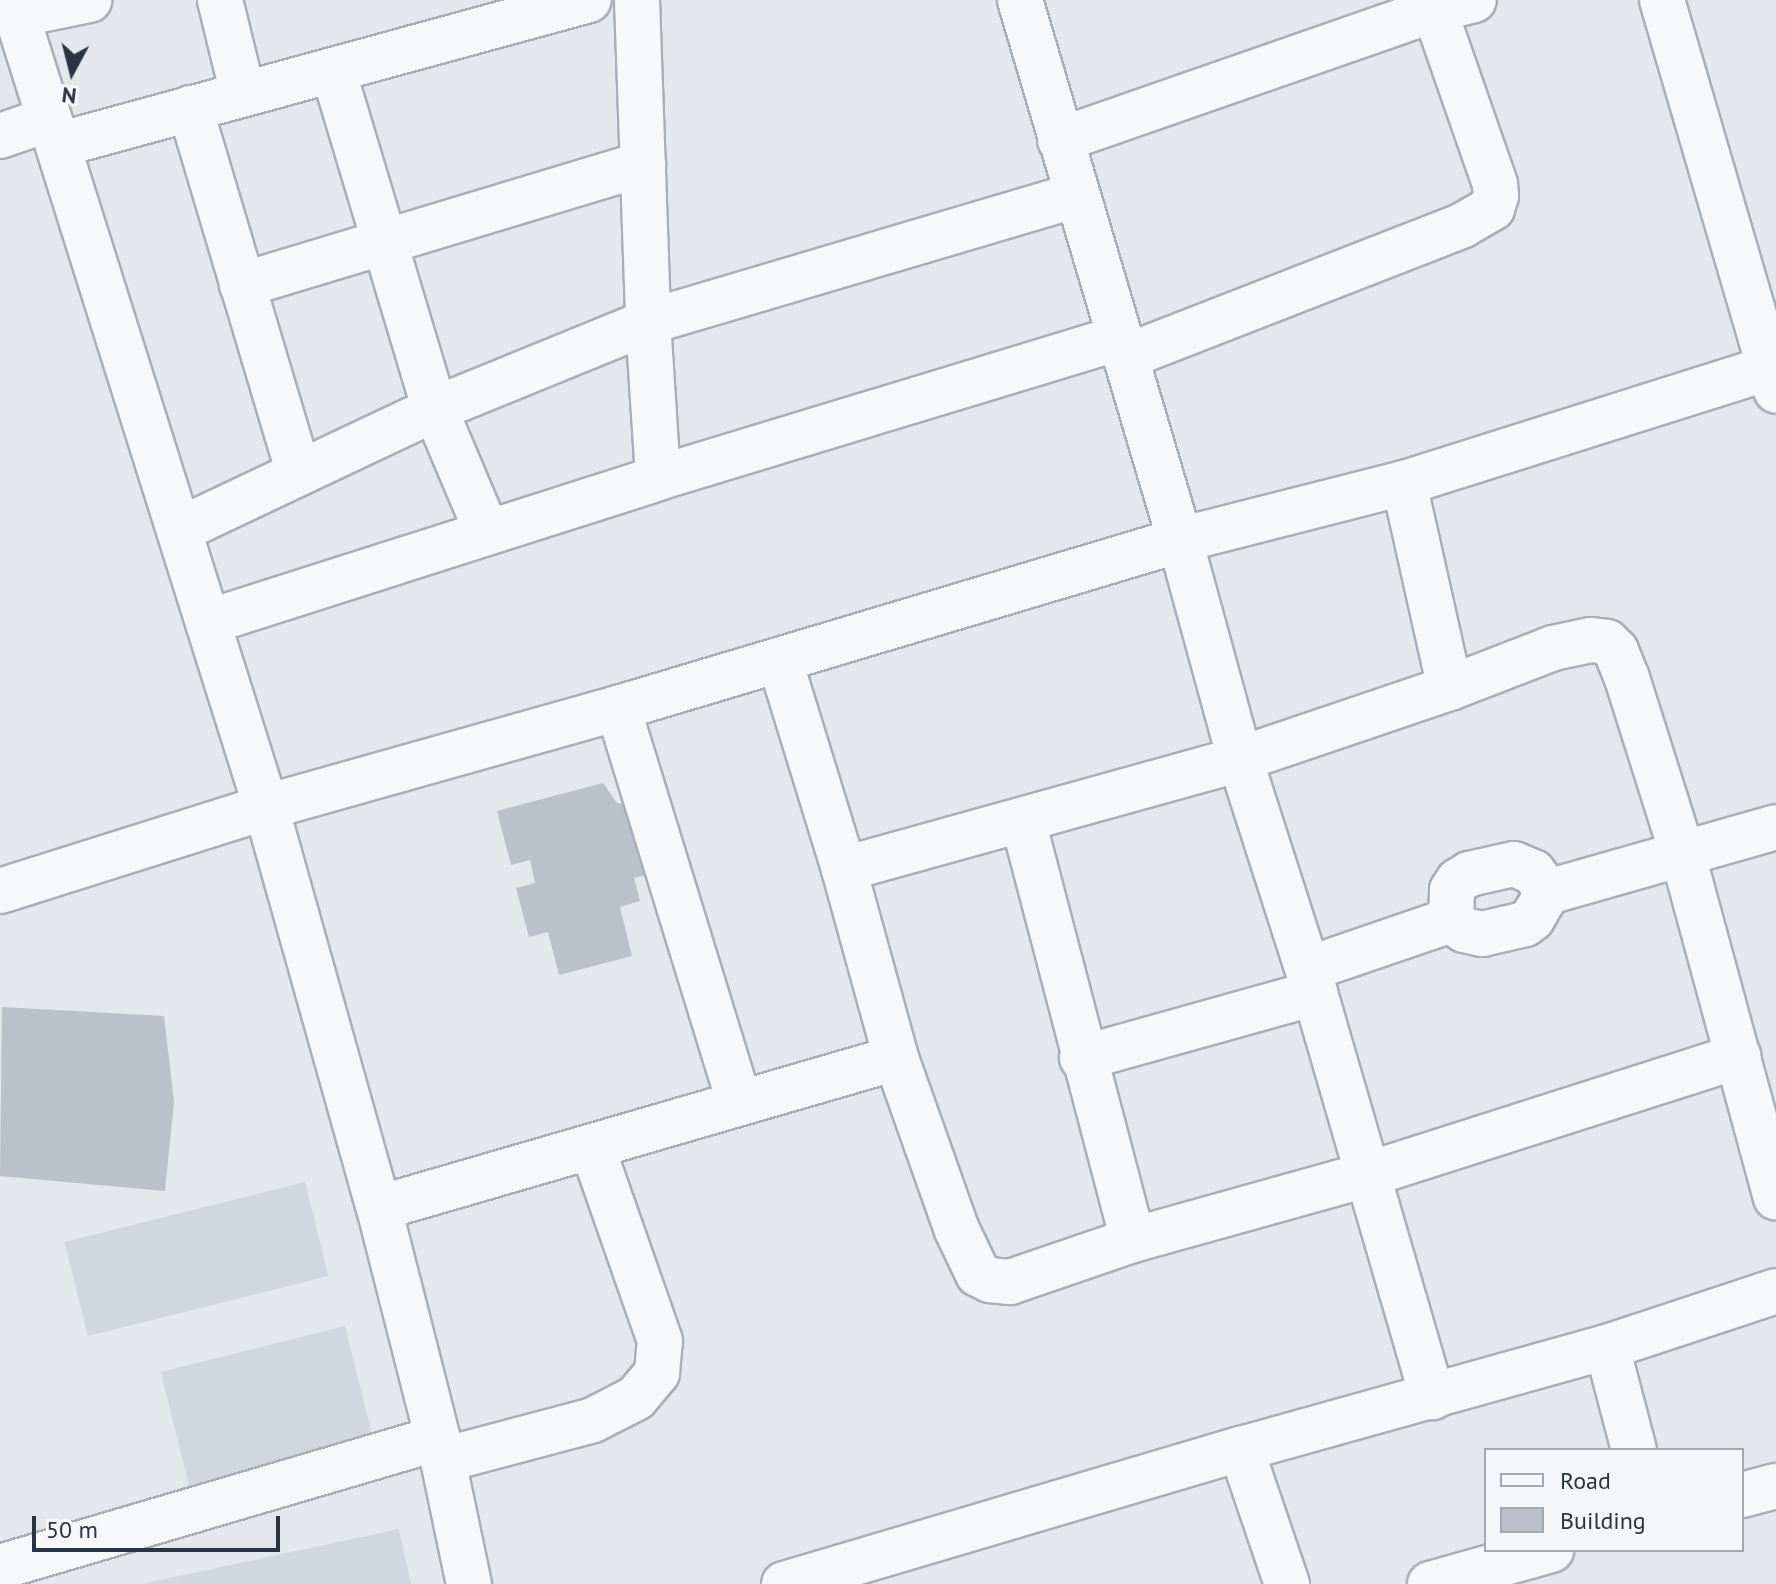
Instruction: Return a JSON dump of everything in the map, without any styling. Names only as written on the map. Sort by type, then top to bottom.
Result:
[{"type":"street","points":[[89,0],[14,8],[266,807],[379,1208],[440,1449],[469,1584]]},
{"type":"street","points":[[220,0],[243,94]]},
{"type":"street","points":[[0,136],[53,132],[190,108],[333,70],[477,15],[589,0]]},
{"type":"street","points":[[637,0],[648,322],[658,478]]},
{"type":"street","points":[[1020,0],[1180,540],[1240,759],[1311,981],[1432,1397]]},
{"type":"street","points":[[0,891],[266,807],[780,661],[1180,540],[1404,483],[1774,375],[1662,0]]},
{"type":"street","points":[[208,622],[658,478],[1122,347],[1463,225],[1492,208],[1496,196],[1446,3],[1060,140]]},
{"type":"street","points":[[333,70],[387,240],[435,409],[487,532]]},
{"type":"street","points":[[190,108],[299,473]]},
{"type":"street","points":[[242,285],[643,164]]},
{"type":"street","points":[[179,530],[435,409],[648,322],[1076,195]]},
{"type":"street","points":[[1404,483],[1450,688]]},
{"type":"street","points":[[844,869],[1240,759],[1450,688],[1553,648],[1591,640],[1607,642],[1616,651],[1627,678],[1682,852],[1776,1197]]},
{"type":"street","points":[[780,661],[844,869],[896,1058],[957,1230],[978,1274],[990,1280],[1010,1282],[1133,1240],[1366,1175],[1738,1056]]},
{"type":"street","points":[[618,708],[739,1101]]},
{"type":"street","points":[[1023,821],[1082,1058],[1133,1240]]},
{"type":"street","points":[[1548,892],[1776,827]]},
{"type":"street","points":[[1451,920],[1452,890],[1458,881],[1469,874],[1514,864],[1533,872],[1548,892]]},
{"type":"street","points":[[1451,920],[1464,930],[1482,934],[1525,924],[1540,911],[1548,892]]},
{"type":"street","points":[[1082,1058],[1311,981],[1451,920]]},
{"type":"street","points":[[379,1208],[739,1101],[896,1058]]},
{"type":"street","points":[[0,1567],[440,1449],[593,1420],[636,1398],[657,1373],[660,1341],[592,1147]]},
{"type":"street","points":[[784,1584],[876,1571],[1241,1449],[1607,1347],[1776,1291]]},
{"type":"street","points":[[1607,1347],[1633,1448]]},
{"type":"street","points":[[1241,1449],[1287,1584]]},
{"type":"street","points":[[1744,1494],[1776,1486]]},
{"type":"street","points":[[1453,1581],[1545,1552]]},
{"type":"shaded area","points":[[305,1182],[328,1276],[88,1336],[64,1242]]},
{"type":"shaded area","points":[[345,1326],[374,1442],[190,1488],[161,1372]]},
{"type":"shaded area","points":[[399,1529],[411,1584],[142,1584]]},
{"type":"building","points":[[603,783],[617,803],[633,805],[651,874],[634,878],[640,901],[620,907],[632,956],[559,975],[548,932],[529,937],[516,888],[535,883],[530,860],[511,865],[497,811]]},
{"type":"building","points":[[2,1007],[164,1016],[174,1102],[165,1191],[0,1176]]}]
